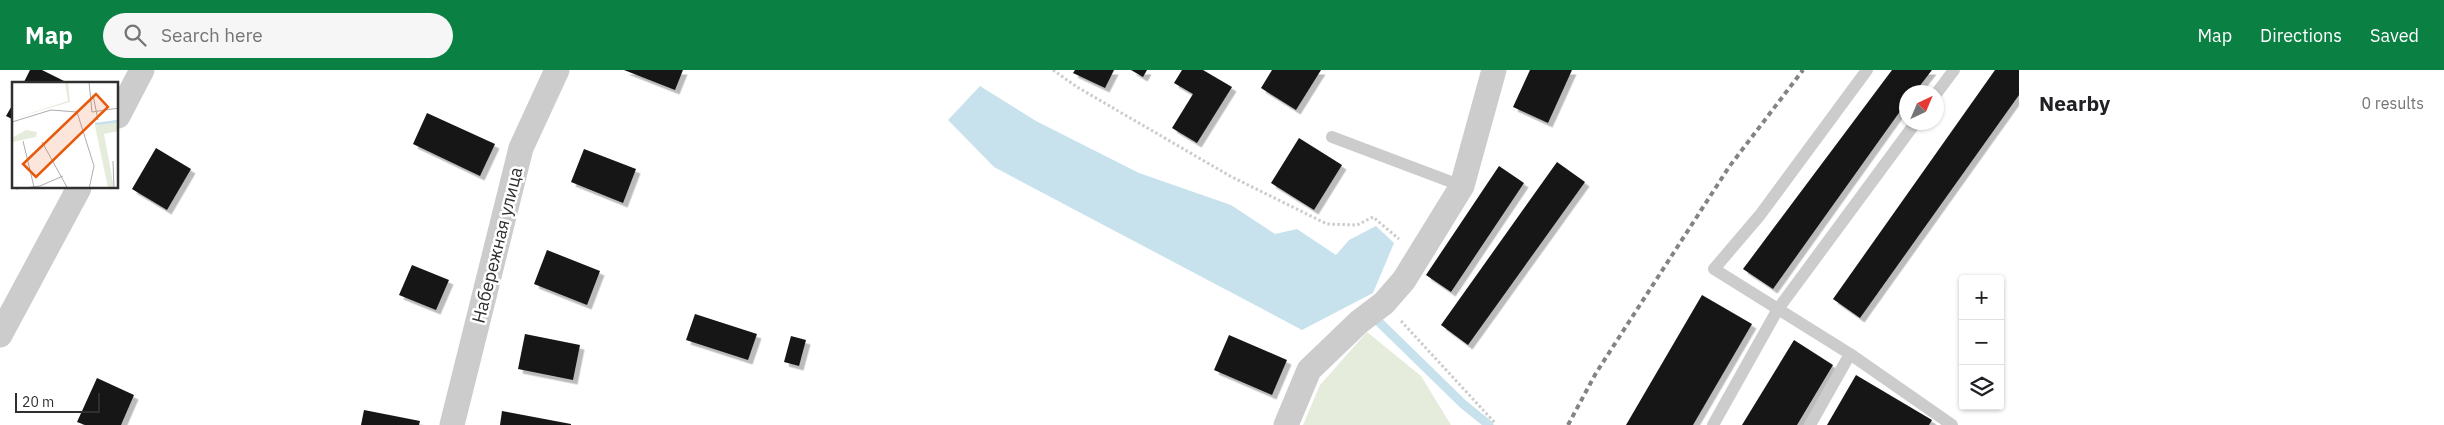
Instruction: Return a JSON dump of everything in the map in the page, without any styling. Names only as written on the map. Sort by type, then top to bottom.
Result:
[{"type":"street","points":[[119,114],[142,70]]},
{"type":"street","name":"Набережная улица","points":[[452,425],[521,148],[557,70]]},
{"type":"street","points":[[1286,425],[1309,370],[1359,322],[1384,303],[1416,261],[1462,186],[1494,70]]},
{"type":"street","points":[[0,335],[78,189]]},
{"type":"lane","points":[[1867,70],[1760,215],[1714,269],[1850,354],[1947,424]]},
{"type":"lane","points":[[1943,85],[1954,70]]},
{"type":"lane","points":[[1713,425],[1778,309],[1910,130]]},
{"type":"lane","points":[[1332,137],[1462,186]]},
{"type":"lane","points":[[1810,425],[1850,354]]},
{"type":"path","points":[[1053,70],[1077,87],[1230,176],[1327,224],[1357,225],[1373,217],[1405,244],[1416,261]]},
{"type":"path","points":[[1384,303],[1496,424]]},
{"type":"green space","points":[[1367,332],[1421,376],[1451,425],[1303,425],[1320,385]]},
{"type":"water","points":[[980,86],[1036,121],[1139,173],[1231,205],[1275,234],[1297,229],[1336,255],[1349,240],[1376,226],[1394,243],[1373,293],[1302,330],[994,167],[948,120]]},
{"type":"building","points":[[30,70],[42,70],[64,81],[63,82],[24,82]]},
{"type":"building","points":[[624,70],[683,70],[675,90]]},
{"type":"building","points":[[1075,70],[1114,70],[1105,88],[1073,73]]},
{"type":"building","points":[[1131,70],[1147,70],[1143,77]]},
{"type":"building","points":[[1182,70],[1203,70],[1232,87],[1197,143],[1172,128],[1193,94],[1174,83]]},
{"type":"building","points":[[1272,70],[1321,70],[1296,110],[1261,88]]},
{"type":"building","points":[[1530,70],[1572,70],[1548,123],[1513,107]]},
{"type":"building","points":[[1892,70],[1932,70],[1920,85],[1899,85],[1899,113],[1773,289],[1743,269]]},
{"type":"building","points":[[1995,70],[2019,70],[2019,95],[1860,318],[1833,299]]},
{"type":"building","points":[[12,106],[12,119],[6,116]]},
{"type":"building","points":[[427,113],[495,144],[480,176],[413,144]]},
{"type":"building","points":[[1299,138],[1342,165],[1314,210],[1271,183]]},
{"type":"building","points":[[156,148],[191,169],[167,210],[132,189]]},
{"type":"building","points":[[584,149],[636,169],[623,203],[571,182]]},
{"type":"building","points":[[1557,162],[1585,182],[1468,345],[1441,325]]},
{"type":"building","points":[[1499,166],[1524,183],[1451,292],[1426,275]]},
{"type":"building","points":[[547,250],[600,271],[587,305],[534,284]]},
{"type":"building","points":[[412,265],[449,280],[436,310],[399,295]]},
{"type":"building","points":[[1702,295],[1752,324],[1693,425],[1626,425]]},
{"type":"building","points":[[695,314],[757,334],[748,360],[686,340]]},
{"type":"building","points":[[525,334],[580,345],[573,380],[518,369]]},
{"type":"building","points":[[1229,335],[1287,360],[1272,395],[1214,370]]},
{"type":"building","points":[[791,336],[806,340],[799,366],[784,362]]},
{"type":"building","points":[[1794,340],[1833,365],[1797,425],[1742,425]]},
{"type":"building","points":[[1856,375],[1932,420],[1929,425],[1827,425]]},
{"type":"building","points":[[97,378],[134,395],[121,425],[85,425],[77,422]]},
{"type":"building","points":[[364,410],[420,421],[419,425],[361,425]]},
{"type":"building","points":[[502,411],[571,424],[571,425],[500,425]]},
{"type":"waterway","points":[[1380,323],[1463,404],[1489,425]]},
{"type":"railway","points":[[1568,425],[1596,373],[1729,167],[1803,70]]}]
